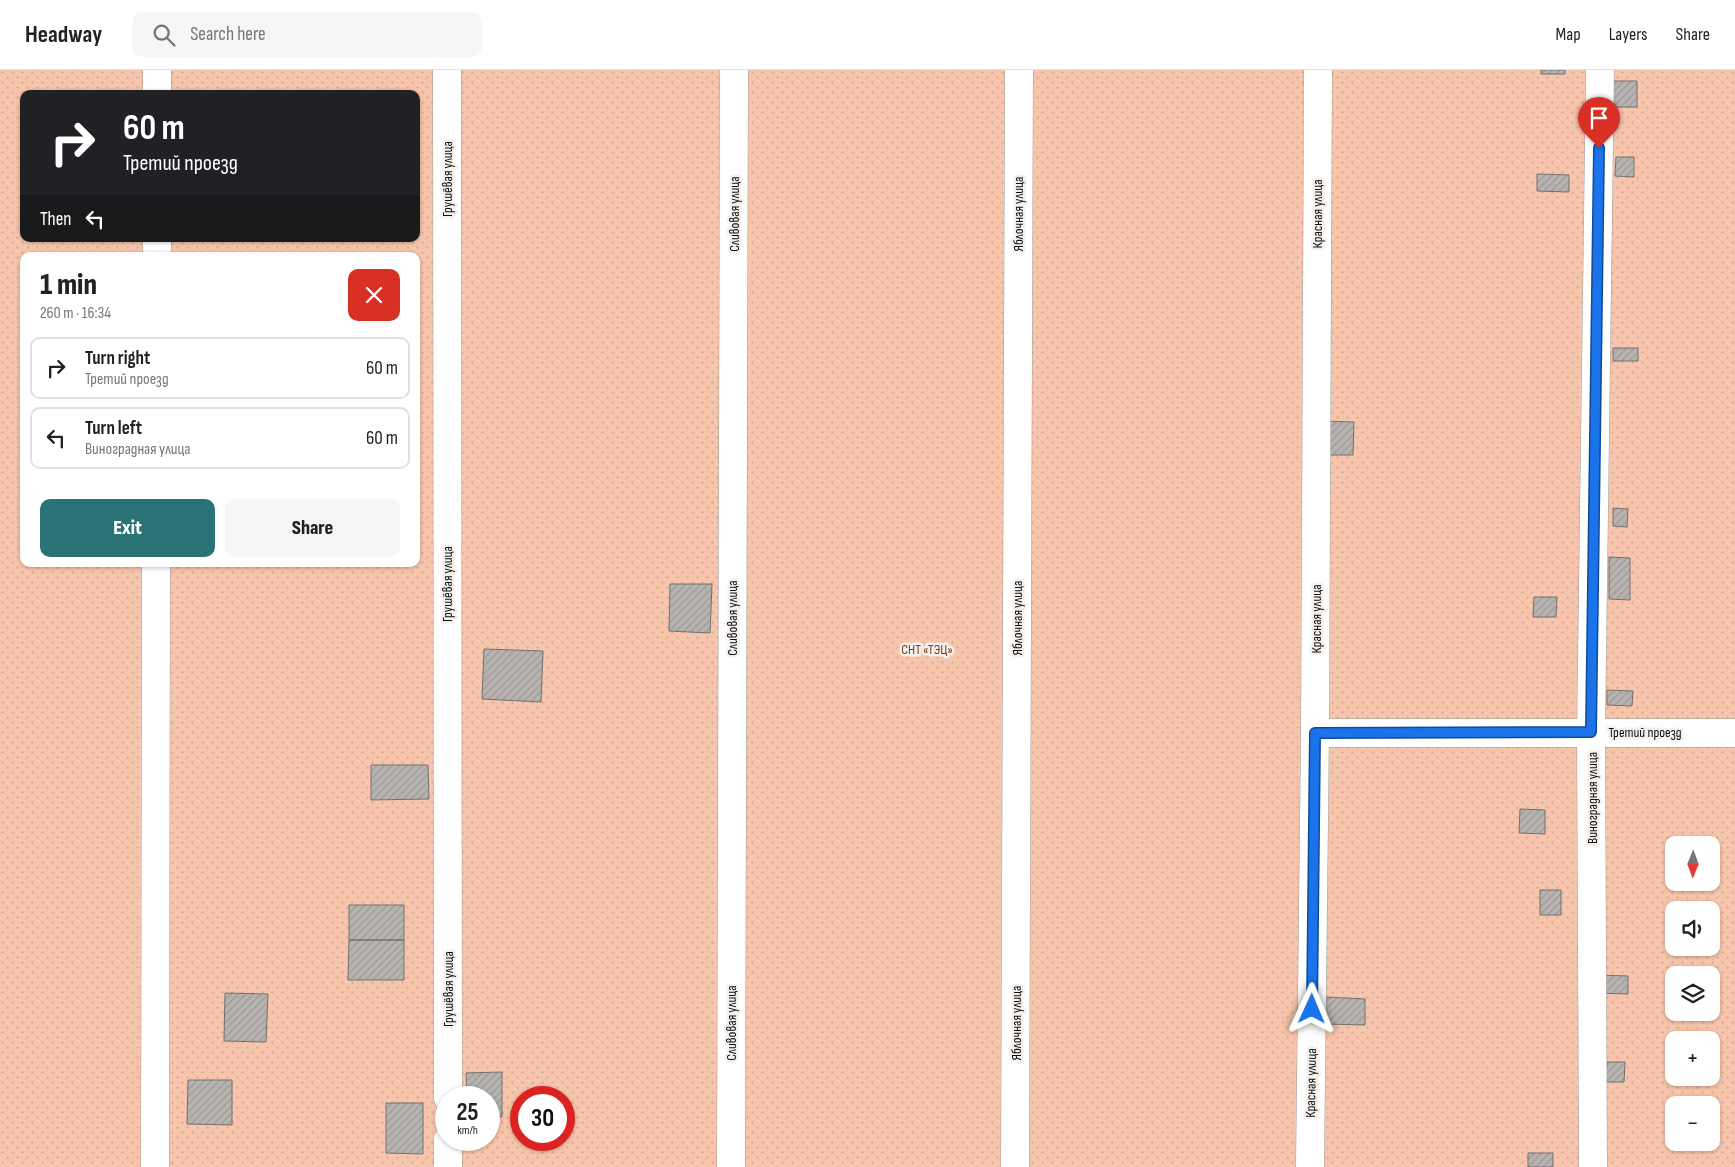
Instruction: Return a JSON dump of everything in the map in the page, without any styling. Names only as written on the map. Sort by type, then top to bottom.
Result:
[{"type":"street","points":[[157,70],[157,90]]},
{"type":"street","name":"Грушёвая улица","points":[[446,70],[448,1086]]},
{"type":"street","name":"Сливовая улица","points":[[731,1167],[734,70]]},
{"type":"street","name":"Яблочная улица","points":[[1015,1167],[1019,70]]},
{"type":"street","name":"Красная улица","points":[[1310,1167],[1315,733],[1318,70]]},
{"type":"street","name":"Виноградная улица","points":[[1593,1167],[1591,732],[1600,70]]},
{"type":"street","points":[[155,1167],[156,567]]},
{"type":"street","name":"Третий проезд","points":[[1315,733],[1735,732]]},
{"type":"street","points":[[448,1151],[448,1167]]},
{"type":"green space","name":"СНТ «ТЭЦ»","points":[[0,70],[1735,70],[1735,1167],[0,1167]]},
{"type":"building","points":[[1541,70],[1565,70],[1565,74],[1541,74]]},
{"type":"building","points":[[1611,81],[1637,81],[1637,107],[1610,107]]},
{"type":"building","points":[[1616,157],[1634,157],[1634,177],[1615,176]]},
{"type":"building","points":[[1537,174],[1569,175],[1569,192],[1537,191]]},
{"type":"building","points":[[1613,348],[1638,348],[1638,361],[1613,361]]},
{"type":"building","points":[[1322,421],[1354,422],[1353,455],[1321,455]]},
{"type":"building","points":[[1613,508],[1628,509],[1627,527],[1613,526]]},
{"type":"building","points":[[1609,557],[1630,558],[1630,600],[1609,599]]},
{"type":"building","points":[[670,584],[712,584],[710,633],[669,631]]},
{"type":"building","points":[[1534,597],[1557,597],[1556,617],[1533,617]]},
{"type":"building","points":[[484,649],[543,651],[541,702],[482,699]]},
{"type":"building","points":[[1607,690],[1633,691],[1632,706],[1607,705]]},
{"type":"building","points":[[371,765],[428,765],[429,799],[371,800]]},
{"type":"building","points":[[1520,809],[1545,810],[1545,834],[1519,833]]},
{"type":"building","points":[[1540,890],[1561,890],[1561,915],[1540,915]]},
{"type":"building","points":[[349,905],[404,905],[404,940],[349,940]]},
{"type":"building","points":[[349,940],[404,940],[404,980],[348,980]]},
{"type":"building","points":[[1596,975],[1628,976],[1628,994],[1595,993]]},
{"type":"building","points":[[225,993],[268,994],[266,1042],[224,1041]]},
{"type":"building","points":[[1326,997],[1365,999],[1365,1025],[1325,1024]]},
{"type":"building","points":[[1607,1062],[1625,1062],[1624,1082],[1606,1082]]},
{"type":"building","points":[[502,1072],[502,1117],[500,1117],[500,1086],[467,1086],[466,1073]]},
{"type":"building","points":[[188,1080],[232,1080],[232,1125],[187,1124]]},
{"type":"building","points":[[386,1103],[423,1103],[423,1154],[386,1153]]},
{"type":"building","points":[[1528,1153],[1553,1153],[1553,1167],[1528,1167]]},
{"type":"route","points":[[1312,1009],[1315,733],[1591,732],[1599,148]]}]
